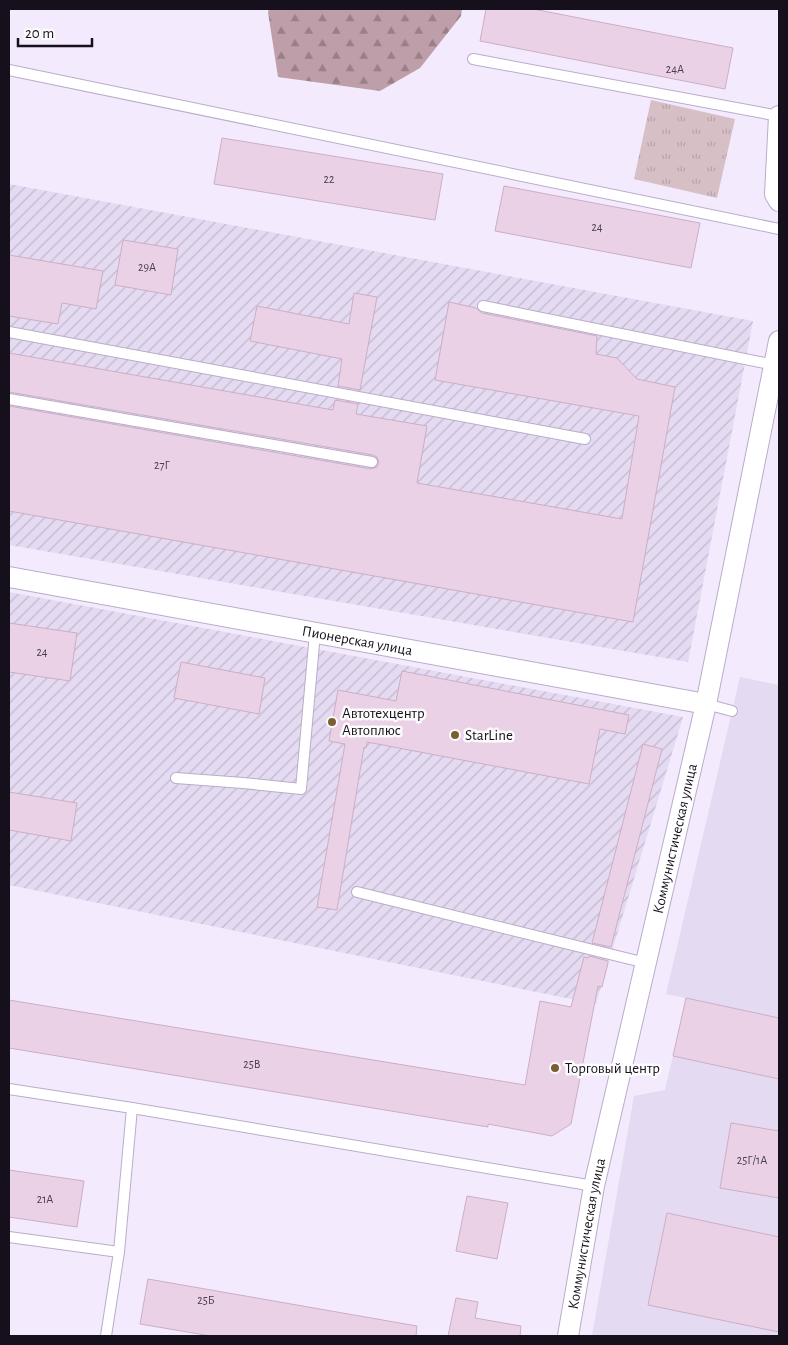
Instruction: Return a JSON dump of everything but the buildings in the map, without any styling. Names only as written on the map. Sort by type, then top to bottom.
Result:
[{"type":"street","points":[[779,116],[775,194],[779,201]]},
{"type":"street","name":"Коммунистическая улица","points":[[568,1336],[594,1186],[706,704],[779,341]]},
{"type":"street","name":"Пионерская улица","points":[[9,577],[706,704]]},
{"type":"lane","points":[[473,59],[779,116]]},
{"type":"lane","points":[[9,70],[779,229]]},
{"type":"lane","points":[[482,306],[775,365]]},
{"type":"lane","points":[[9,332],[585,439]]},
{"type":"lane","points":[[9,399],[372,462]]},
{"type":"lane","points":[[176,778],[243,782],[301,789],[315,632]]},
{"type":"lane","points":[[706,704],[732,711]]},
{"type":"lane","points":[[357,892],[646,963]]},
{"type":"lane","points":[[9,1089],[594,1186]]},
{"type":"lane","points":[[106,1336],[119,1252],[132,1108]]},
{"type":"lane","points":[[9,1237],[119,1252]]},
{"type":"shaded area","points":[[9,184],[753,321],[688,662],[9,545]]},
{"type":"shaded area","points":[[9,592],[683,717],[596,1004],[9,885]]},
{"type":"shaded area","points":[[740,677],[779,685],[779,1336],[592,1336],[634,1096],[665,1090],[673,1056],[686,998],[666,994]]},
{"type":"green space","points":[[269,9],[462,9],[461,16],[420,68],[380,91],[278,77]]},
{"type":"green space","points":[[651,100],[735,119],[717,198],[634,179]]},
{"type":"place","name":"Автотехцентр Автоплюс","points":[[332,722]]},
{"type":"place","name":"StarLine","points":[[455,735]]},
{"type":"place","name":"Торговый центр","points":[[555,1068]]}]
